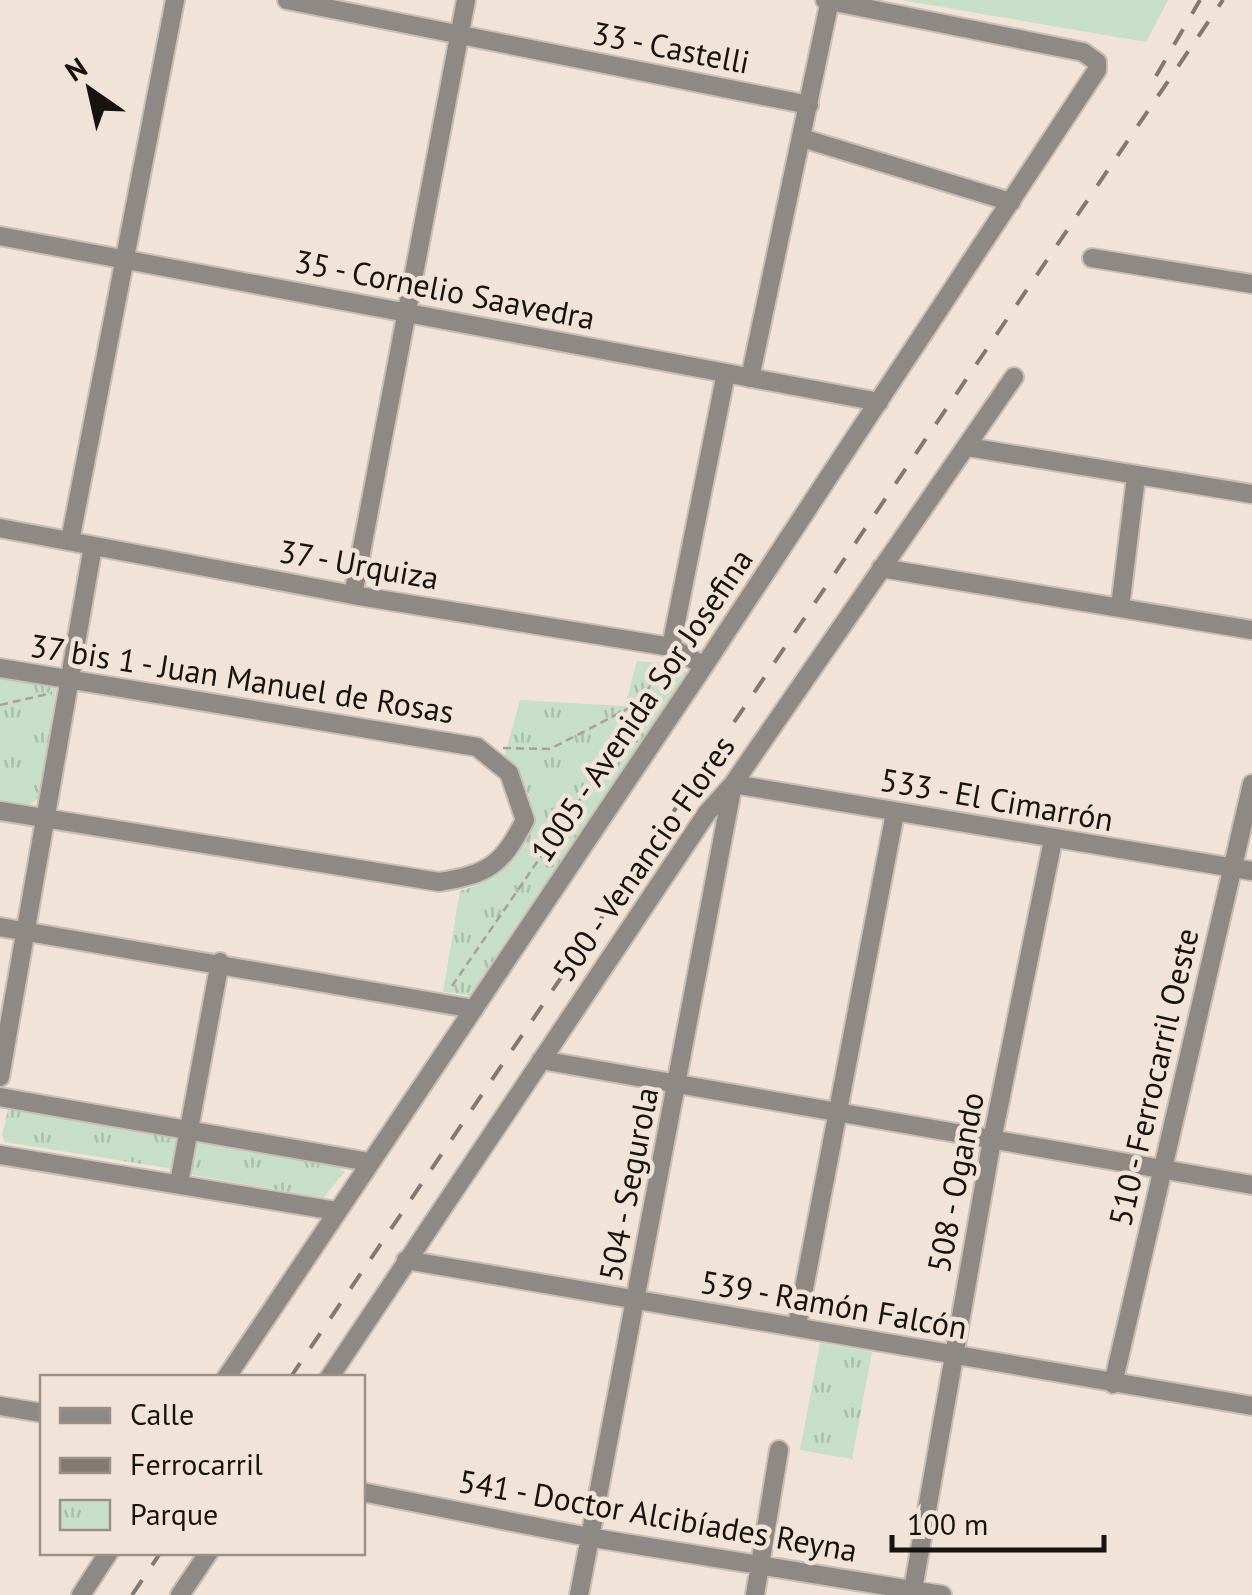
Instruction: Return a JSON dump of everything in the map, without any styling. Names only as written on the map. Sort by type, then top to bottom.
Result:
[{"type":"street","points":[[70,541],[175,0]]},
{"type":"street","name":"33 - Castelli","points":[[287,0],[809,105]]},
{"type":"street","points":[[353,595],[466,0]]},
{"type":"street","points":[[750,378],[828,0]]},
{"type":"street","name":"1005 - Avenida Sor Josefina","points":[[228,1375],[474,1009],[699,662],[879,402],[1092,81],[1096,62],[1083,52],[828,0]]},
{"type":"street","points":[[802,138],[1010,202]]},
{"type":"street","name":"35 - Cornelio Saavedra","points":[[0,236],[879,402]]},
{"type":"street","points":[[1092,258],[1252,284]]},
{"type":"street","points":[[670,647],[726,374]]},
{"type":"street","name":"500 - Venancio Flores","points":[[330,1375],[706,813],[732,784],[1014,378]]},
{"type":"street","points":[[968,447],[1252,494]]},
{"type":"street","points":[[1120,607],[1136,477]]},
{"type":"street","name":"37 - Urquiza","points":[[0,528],[353,595],[670,647],[699,662]]},
{"type":"street","points":[[0,1077],[93,546]]},
{"type":"street","points":[[881,568],[1252,630]]},
{"type":"street","name":"37 bis 1 - Juan Manuel de Rosas","points":[[0,668],[66,685],[477,747],[509,773],[525,820],[513,844],[482,874],[439,882],[43,819]]},
{"type":"street","name":"533 - El Cimarrón","points":[[732,784],[1243,870]]},
{"type":"street","name":"504 - Segurola","points":[[579,1595],[679,1087],[723,818],[732,784]]},
{"type":"street","name":"510 - Ferrocarril Oeste","points":[[1114,1384],[1161,1170],[1243,870],[1252,784]]},
{"type":"street","points":[[0,811],[43,819]]},
{"type":"street","points":[[796,1325],[895,812]]},
{"type":"street","name":"508 - Ogando","points":[[913,1592],[992,1140],[1053,840]]},
{"type":"street","points":[[0,927],[220,962],[474,1009]]},
{"type":"street","points":[[179,1183],[220,962]]},
{"type":"street","points":[[541,1060],[1252,1185]]},
{"type":"street","points":[[0,1097],[369,1162]]},
{"type":"street","points":[[0,1156],[336,1212]]},
{"type":"street","name":"539 - Ramón Falcón","points":[[406,1260],[1252,1406]]},
{"type":"street","points":[[0,1406],[40,1413]]},
{"type":"street","points":[[755,1595],[779,1450]]},
{"type":"street","name":"541 - Doctor Alcibíades Reyna","points":[[365,1493],[588,1537],[942,1595]]},
{"type":"street","points":[[80,1595],[107,1555]]},
{"type":"street","points":[[180,1595],[207,1555]]},
{"type":"path","points":[[444,1001],[461,969],[632,725],[658,674],[699,662]]},
{"type":"path","points":[[0,705],[66,685]]},
{"type":"path","points":[[477,747],[550,750],[642,702]]},
{"type":"green space","points":[[901,0],[1168,0],[1146,42]]},
{"type":"green space","points":[[637,661],[673,664],[690,674],[475,996],[443,992],[460,891],[502,870],[527,838],[531,819],[529,799],[521,778],[504,758],[520,700],[625,706]]},
{"type":"green space","points":[[0,675],[56,689],[42,790],[39,798],[28,806],[0,800]]},
{"type":"green space","points":[[9,1106],[180,1131],[174,1169],[5,1142],[2,1135]]},
{"type":"green space","points":[[197,1143],[339,1167],[345,1172],[323,1198],[193,1175],[189,1170]]},
{"type":"green space","points":[[820,1343],[872,1352],[852,1459],[800,1450]]},
{"type":"railway","points":[[1156,76],[1200,0]]},
{"type":"railway","points":[[292,1375],[1223,0]]},
{"type":"railway","points":[[132,1595],[159,1555]]}]
